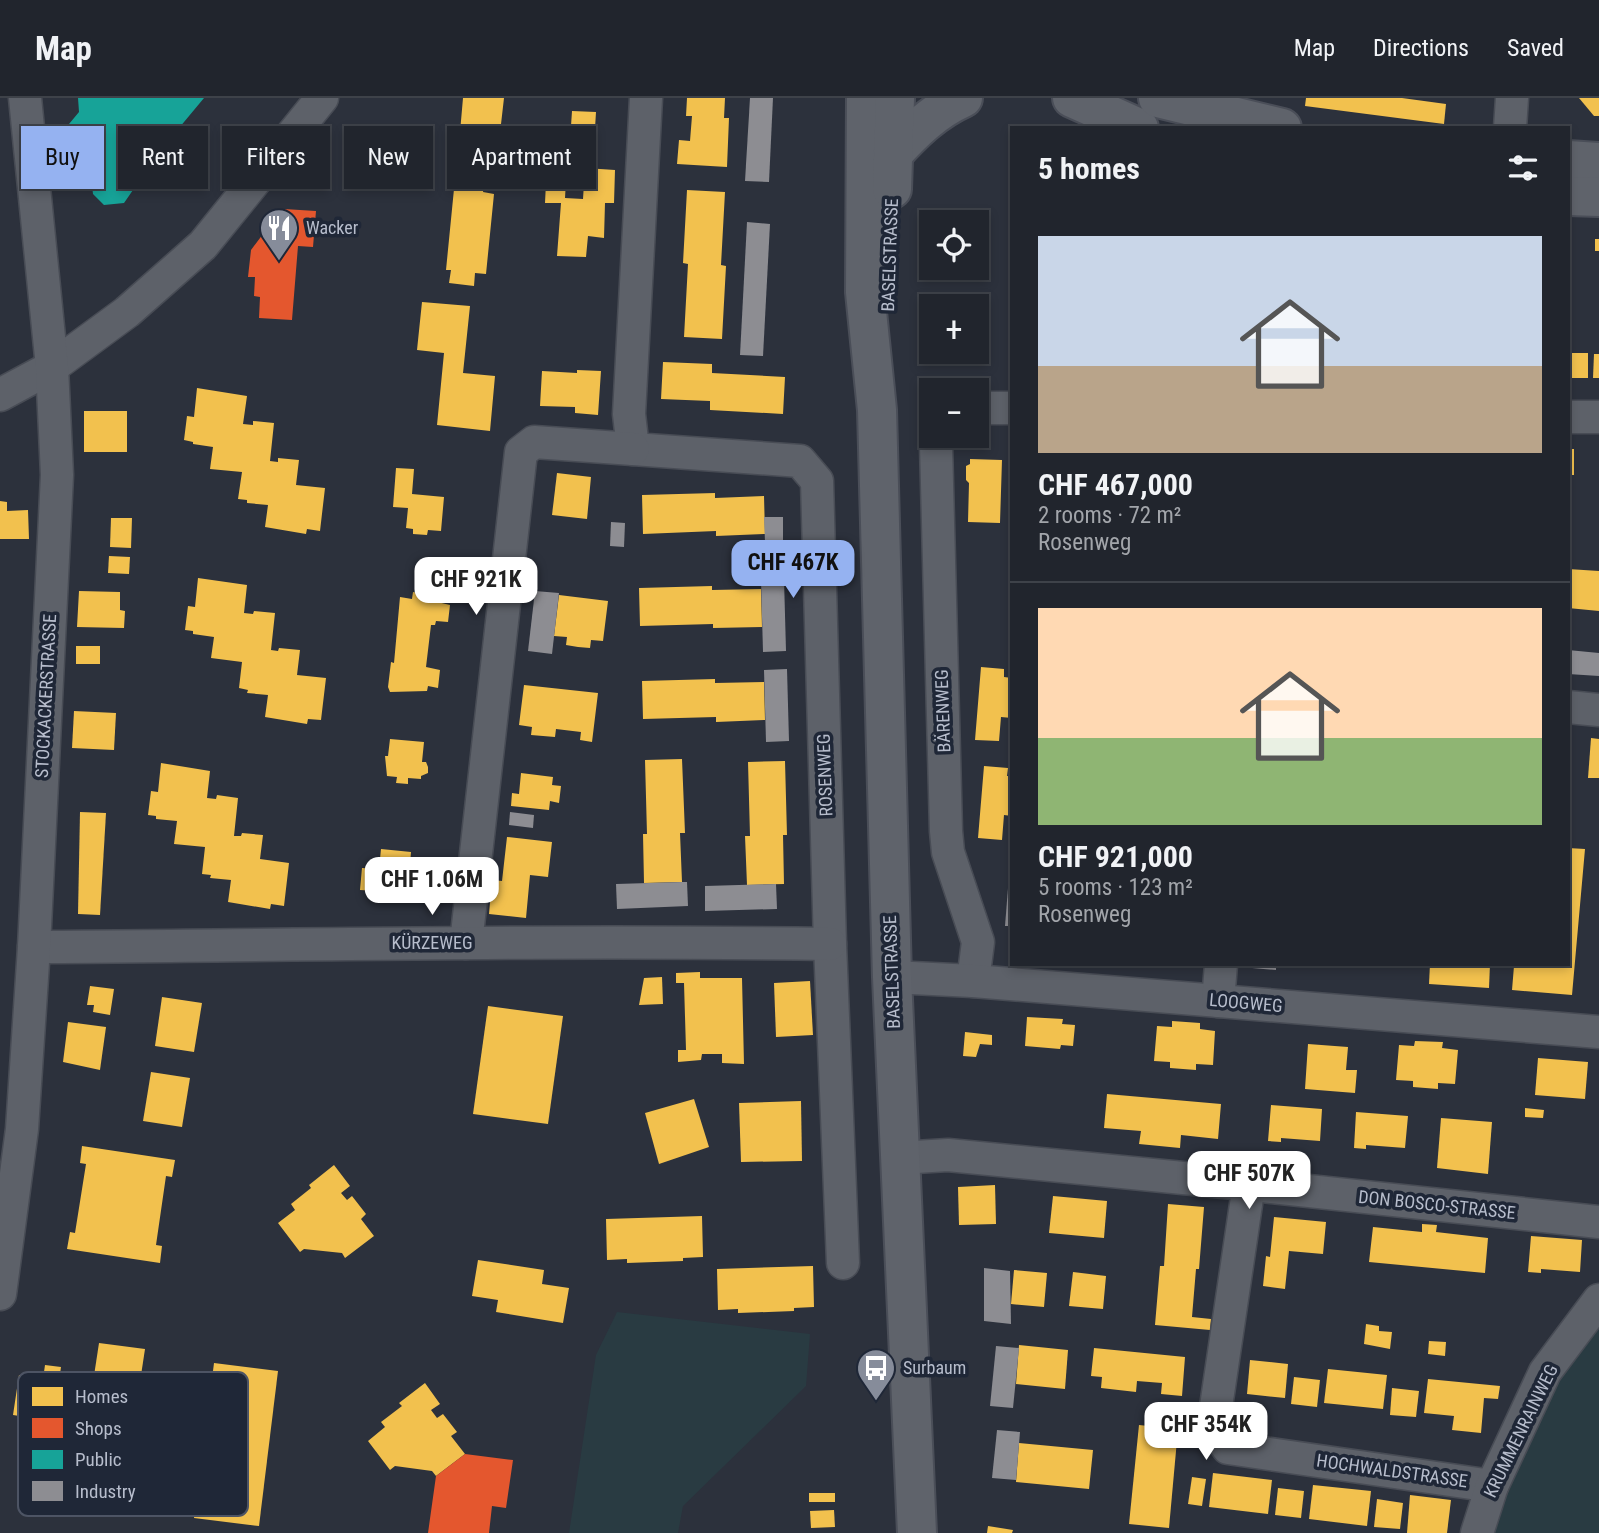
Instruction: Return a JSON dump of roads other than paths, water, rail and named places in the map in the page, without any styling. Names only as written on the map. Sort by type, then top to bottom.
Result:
[{"type":"main road","name":"BASELSTRASSE","points":[[866,98],[865,292],[877,411],[892,977],[917,1533]]},
{"type":"main road","name":"BASELSTRASSE","points":[[877,411],[891,291],[895,98]]},
{"type":"main road","points":[[892,155],[926,121],[947,105],[963,98]]},
{"type":"main road","points":[[1072,98],[1135,126]]},
{"type":"main road","points":[[1158,98],[1274,126]]},
{"type":"main road","points":[[1570,160],[1599,162]]},
{"type":"main road","points":[[1570,196],[1599,197]]},
{"type":"street","name":"STOCKACKERSTRASSE","points":[[0,1294],[11,1128],[34,947],[57,475],[52,367],[25,98]]},
{"type":"street","points":[[0,395],[52,367],[127,312],[203,245],[322,98]]},
{"type":"street","points":[[633,449],[629,414],[646,98]]},
{"type":"street","points":[[1510,126],[1512,98]]},
{"type":"street","points":[[989,408],[1010,408]]},
{"type":"street","points":[[1570,417],[1599,417]]},
{"type":"street","name":"ROSENWEG","points":[[466,943],[521,452],[534,442],[800,461],[817,481],[830,944],[843,1263]]},
{"type":"street","name":"BÄRENWEG","points":[[936,448],[946,831],[948,852],[978,942],[974,981]]},
{"type":"street","points":[[1570,707],[1599,710]]},
{"type":"street","name":"KÜRZEWEG","points":[[34,947],[466,943],[830,944]]},
{"type":"street","points":[[1218,1001],[1221,966]]},
{"type":"street","name":"LOOGWEG","points":[[892,977],[974,981],[1599,1032]]},
{"type":"street","name":"DON BOSCO-STRASSE","points":[[899,1158],[948,1155],[1599,1222]]},
{"type":"street","name":"HOCHWALDSTRASSE","points":[[1249,1184],[1213,1427],[1228,1448],[1492,1486]]},
{"type":"street","name":"KRUMMENRAINWEG","points":[[1477,1533],[1492,1486],[1545,1373],[1599,1300]]},
{"type":"place","name":"Wacker","points":[[279,262]]},
{"type":"place","name":"Surbaum","points":[[876,1402]]}]
